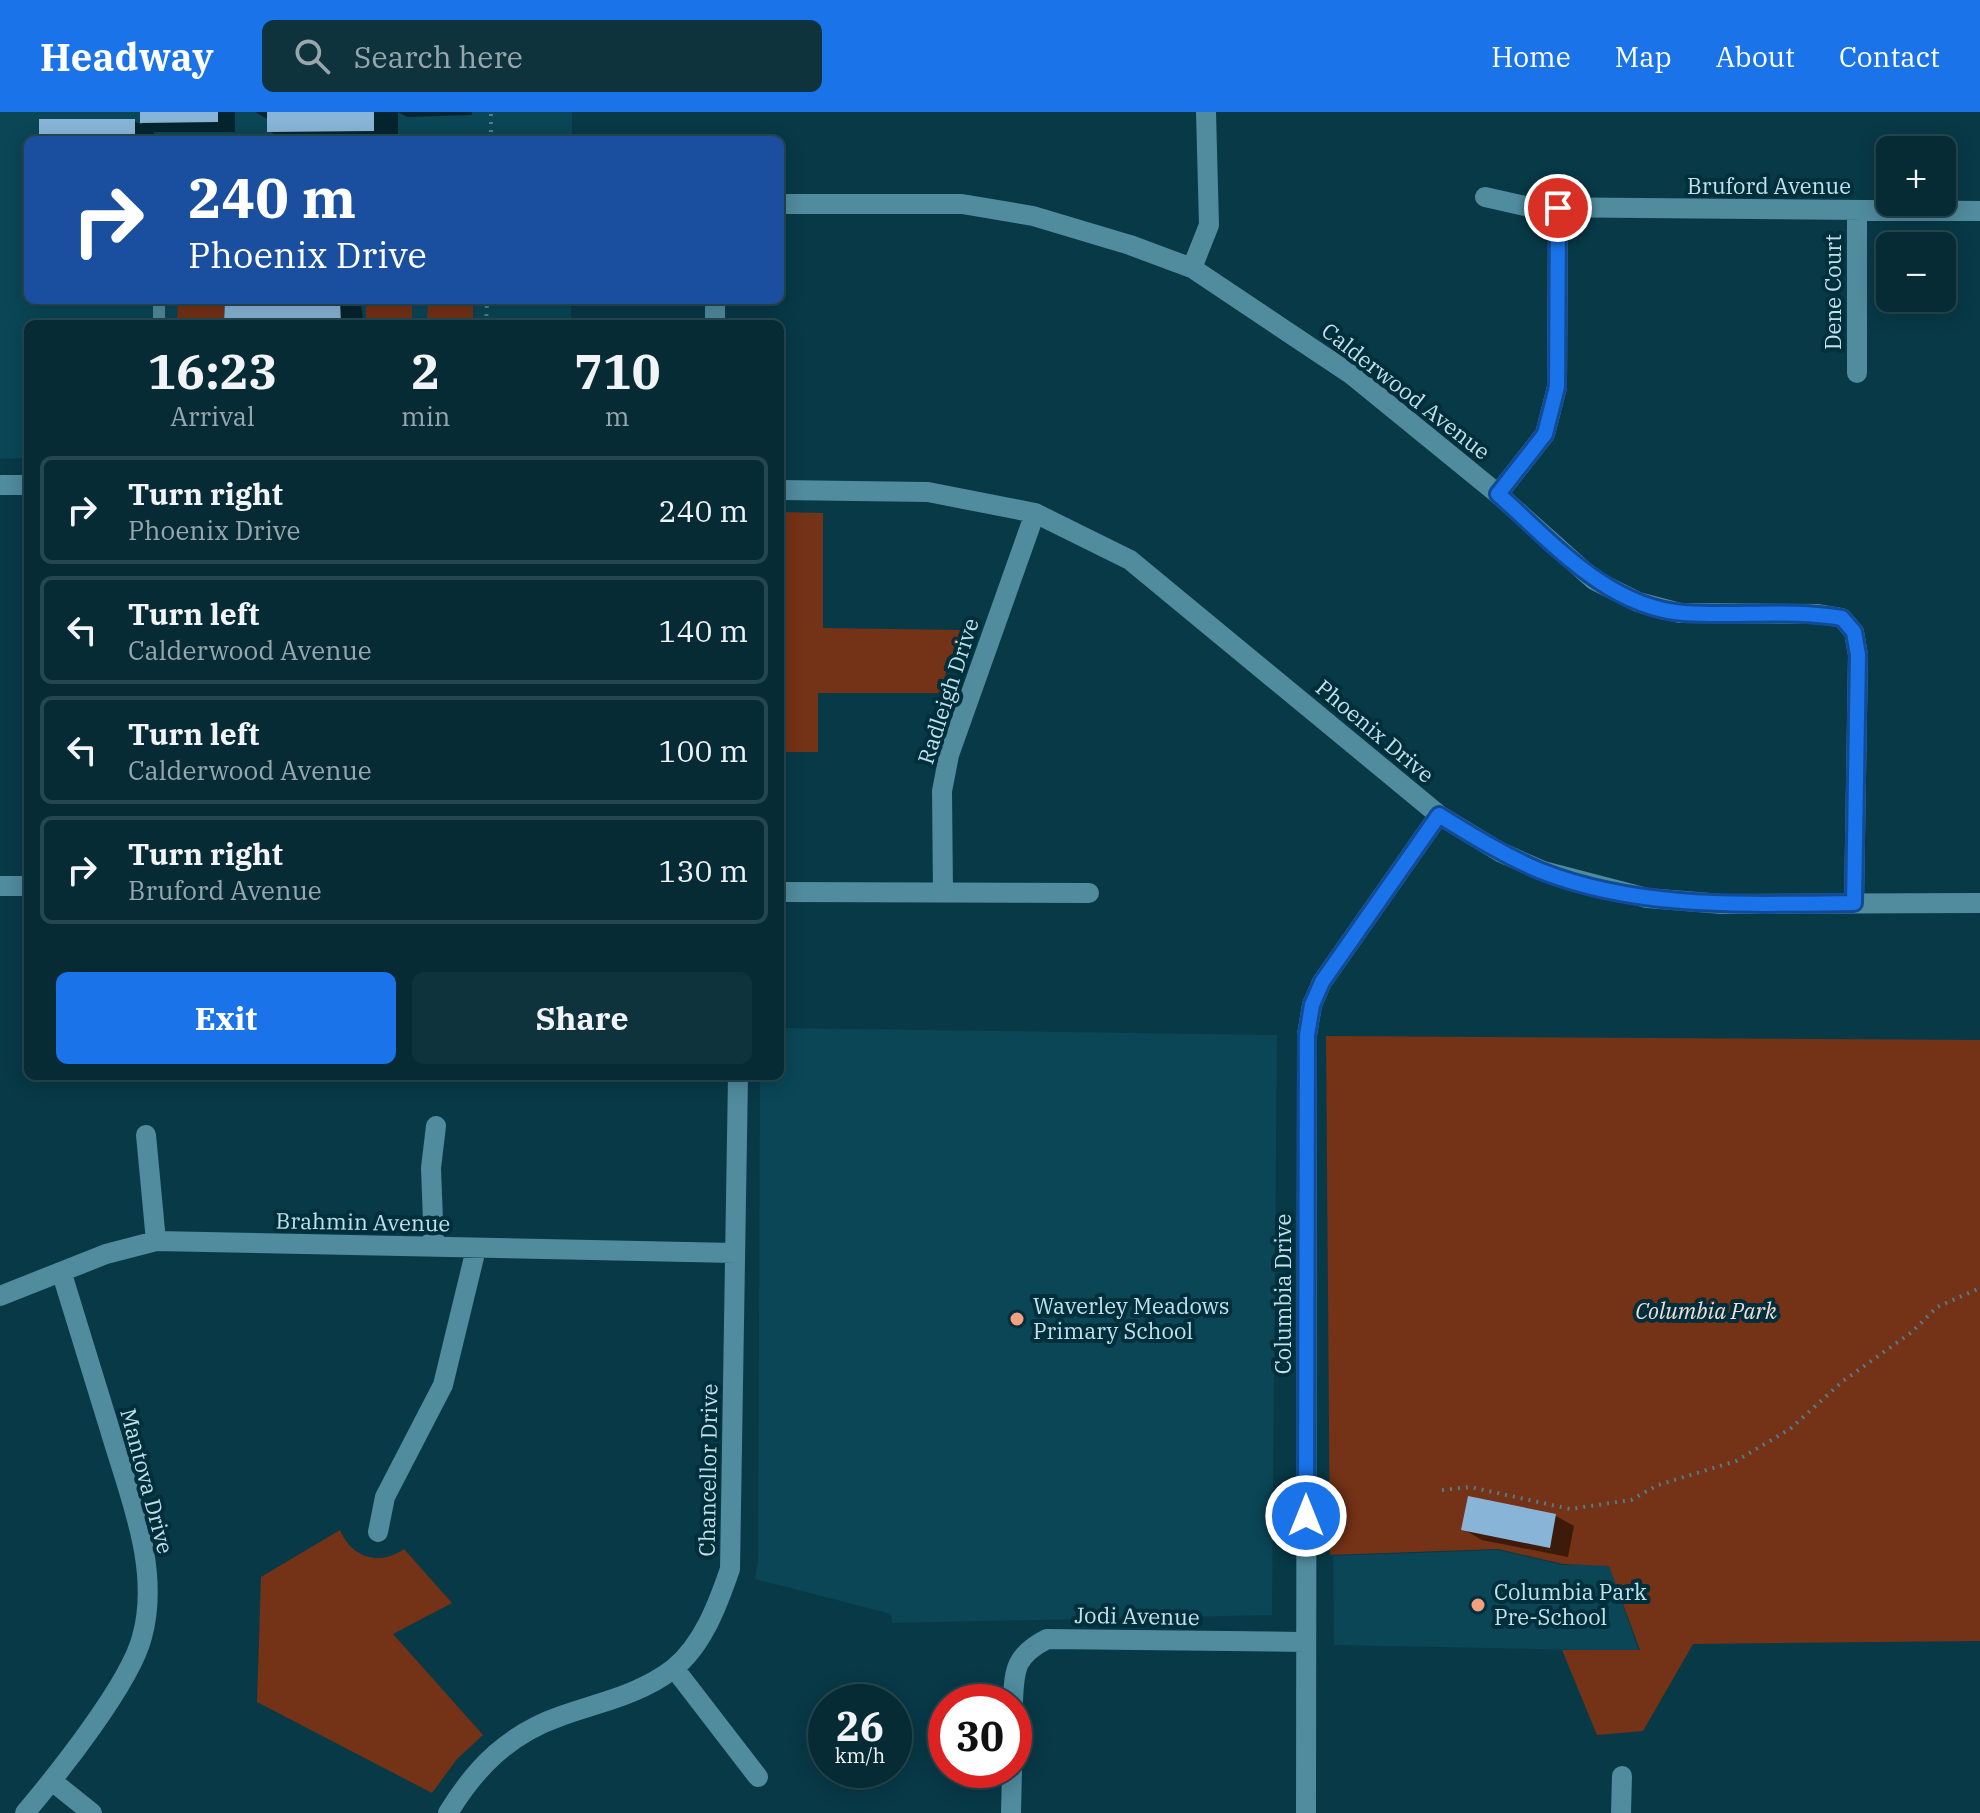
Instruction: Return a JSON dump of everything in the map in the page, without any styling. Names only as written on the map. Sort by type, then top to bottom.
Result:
[{"type":"street","points":[[1192,268],[1209,225],[1206,112]]},
{"type":"street","name":"Bruford Avenue","points":[[1485,197],[1529,207],[1558,208],[1980,211]]},
{"type":"street","name":"Calderwood Avenue","points":[[784,204],[962,204],[1033,216],[1130,245],[1192,268],[1352,375],[1498,494],[1594,580],[1638,602],[1680,613],[1818,614],[1842,618],[1854,632],[1858,655],[1854,903]]},
{"type":"street","points":[[1498,494],[1545,434],[1557,387],[1558,208]]},
{"type":"street","name":"Dene Court","points":[[1857,210],[1857,373]]},
{"type":"street","points":[[0,485],[24,485]]},
{"type":"street","name":"Phoenix Drive","points":[[784,490],[928,492],[1035,513],[1130,560],[1439,815],[1500,852],[1585,885],[1647,898],[1722,904],[1980,903]]},
{"type":"street","name":"Radleigh Drive","points":[[943,891],[942,791],[949,755],[1035,513]]},
{"type":"street","name":"Columbia Drive","points":[[1306,1813],[1307,1035],[1312,1005],[1322,982],[1439,815]]},
{"type":"street","points":[[0,886],[24,886]]},
{"type":"street","points":[[784,892],[1089,893]]},
{"type":"street","name":"Chancellor Drive","points":[[448,1813],[471,1776],[511,1740],[560,1716],[616,1701],[674,1668],[714,1615],[730,1569],[738,1080]]},
{"type":"street","points":[[434,1247],[431,1168],[436,1126]]},
{"type":"street","points":[[146,1135],[156,1241]]},
{"type":"street","name":"Brahmin Avenue","points":[[0,1296],[106,1254],[156,1241],[735,1253]]},
{"type":"street","points":[[378,1532],[385,1497],[443,1385],[476,1249]]},
{"type":"street","name":"Mantova Drive","points":[[25,1813],[52,1781],[125,1676],[142,1639],[148,1601],[146,1569],[134,1509],[62,1274]]},
{"type":"street","name":"Jodi Avenue","points":[[1014,1684],[1014,1673],[1026,1650],[1047,1639],[1305,1642]]},
{"type":"street","points":[[674,1668],[758,1777]]},
{"type":"street","points":[[1621,1813],[1622,1776]]},
{"type":"street","points":[[52,1781],[92,1813]]},
{"type":"street","points":[[1011,1813],[1012,1788]]},
{"type":"path","points":[[491,112],[491,136]]},
{"type":"path","points":[[1442,1490],[1470,1487],[1570,1509],[1631,1500],[1658,1485],[1736,1461],[1790,1429],[1843,1381],[1912,1332],[1937,1307],[1980,1288]]},
{"type":"shaded area","points":[[0,112],[572,112],[572,136],[24,136],[24,304],[571,304],[571,320],[24,320],[24,458],[0,459]]},
{"type":"shaded area","name":"Waverley Meadows Primary School","points":[[784,1028],[1277,1035],[1272,1615],[892,1623],[891,1614],[755,1579],[758,1562],[760,1080],[784,1080]]},
{"type":"shaded area","name":"Columbia Park Pre-School","points":[[1497,1550],[1563,1565],[1609,1565],[1639,1651],[1334,1645],[1333,1556]]},
{"type":"green space","points":[[178,304],[224,305],[224,320],[177,320]]},
{"type":"green space","points":[[366,304],[412,304],[412,320],[366,320]]},
{"type":"green space","points":[[428,304],[473,304],[473,320],[427,320]]},
{"type":"green space","points":[[784,512],[823,513],[823,628],[961,630],[939,693],[818,693],[818,752],[784,752]]},
{"type":"green space","name":"Columbia Park","points":[[1326,1036],[1980,1040],[1980,1641],[1693,1644],[1643,1731],[1597,1735],[1562,1650],[1640,1650],[1609,1566],[1563,1564],[1498,1549],[1330,1555]]},
{"type":"green space","points":[[340,1530],[351,1547],[367,1556],[385,1557],[404,1549],[452,1603],[393,1634],[483,1735],[457,1759],[432,1793],[257,1702],[261,1577]]},
{"type":"building","points":[[140,112],[218,112],[218,122],[140,123]]},
{"type":"building","points":[[267,112],[374,112],[374,131],[267,132]]},
{"type":"building","points":[[39,119],[135,119],[135,136],[39,136]]},
{"type":"building","points":[[225,304],[340,304],[341,320],[224,320]]},
{"type":"building","points":[[1468,1496],[1556,1514],[1550,1548],[1461,1530]]},
{"type":"place","name":"Waverley Meadows Primary School","points":[[1017,1319]]},
{"type":"place","name":"Columbia Park Pre-School","points":[[1478,1605]]},
{"type":"route","points":[[1306,1516],[1307,1035],[1312,1005],[1322,982],[1439,815],[1500,852],[1585,885],[1647,898],[1722,904],[1854,903],[1858,655],[1854,632],[1842,618],[1818,614],[1680,613],[1638,602],[1594,580],[1498,494],[1525,464],[1545,434],[1557,387],[1558,208]]}]
